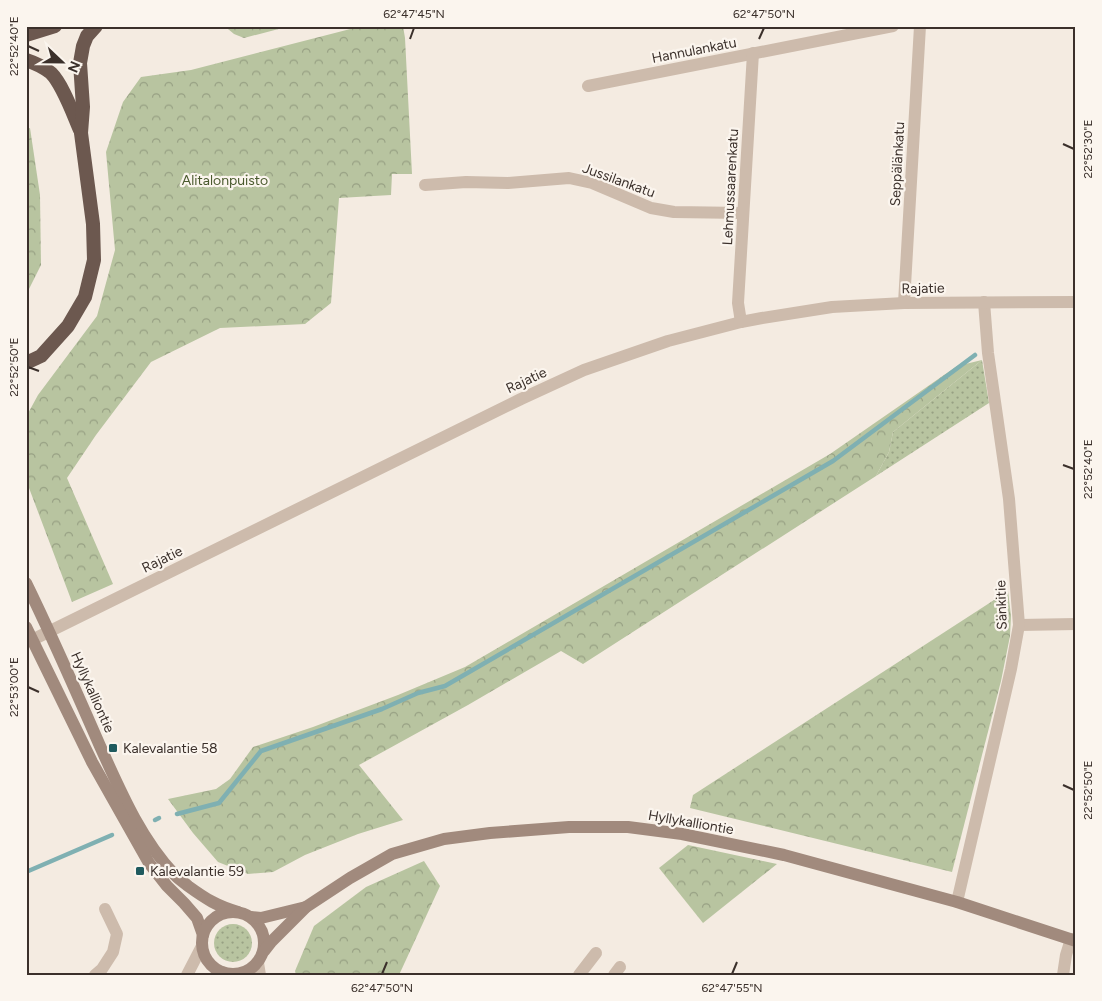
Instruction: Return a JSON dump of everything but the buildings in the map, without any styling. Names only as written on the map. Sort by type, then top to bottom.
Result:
[{"type":"highway","points":[[26,35],[55,26]]},
{"type":"highway","points":[[26,363],[41,356],[68,326],[85,297],[94,260],[93,224],[81,133],[80,63],[87,36],[96,26]]},
{"type":"highway","points":[[26,60],[37,64],[52,74],[63,91],[81,133]]},
{"type":"main road","name":"Hyllykalliontie","points":[[26,583],[50,631],[134,816],[155,850],[174,875],[211,902],[244,915],[261,918],[306,907]]},
{"type":"main road","points":[[26,628],[29,641],[92,762],[148,863],[197,918],[205,957],[212,966],[227,974],[259,969],[264,951],[264,938],[260,926],[244,915],[227,912],[216,917],[208,925],[203,941]]},
{"type":"main road","name":"Hyllykalliontie","points":[[264,951],[306,907],[350,878],[392,854],[444,839],[569,826],[628,827],[682,834],[784,855],[957,902],[1074,940]]},
{"type":"street","name":"Hannulankatu","points":[[588,86],[893,26]]},
{"type":"street","name":"Seppälänkatu","points":[[904,303],[920,26]]},
{"type":"street","name":"Lehmussaarenkatu","points":[[741,322],[738,303],[753,53]]},
{"type":"street","name":"Jussilankatu","points":[[425,185],[466,182],[508,183],[569,178],[592,183],[651,208],[674,212],[743,213]]},
{"type":"street","name":"Sänkitie","points":[[957,902],[1011,669],[1019,625],[1009,499],[987,345],[984,302]]},
{"type":"street","name":"Rajatie","points":[[29,641],[521,399],[584,370],[668,341],[741,322],[832,307],[904,303],[1076,302]]},
{"type":"street","points":[[1019,625],[1076,624]]},
{"type":"street","points":[[95,975],[102,969],[113,952],[117,934],[105,909]]},
{"type":"street","points":[[1063,975],[1066,955],[1074,940]]},
{"type":"street","points":[[187,975],[203,941]]},
{"type":"street","points":[[580,974],[596,953]]},
{"type":"green space","points":[[229,26],[290,26],[244,38],[234,34],[228,29]]},
{"type":"green space","name":"Alitalonpuisto","points":[[362,26],[403,26],[412,174],[392,174],[391,195],[339,198],[331,303],[305,324],[220,328],[151,362],[96,435],[67,478],[113,584],[72,602],[26,480],[26,417],[38,395],[97,316],[115,250],[106,152],[123,102],[141,77],[191,70]]},
{"type":"green space","points":[[30,128],[40,195],[41,265],[26,295],[26,129]]},
{"type":"green space","points":[[982,360],[989,403],[876,476],[889,452],[893,432]]},
{"type":"green space","points":[[982,360],[893,432],[889,452],[876,476],[583,664],[561,651],[359,765],[403,820],[358,834],[305,855],[273,872],[248,874],[218,862],[193,833],[168,799],[216,789],[230,779],[253,747],[398,695],[465,667],[830,454],[957,366]]},
{"type":"green space","points":[[1008,591],[1011,616],[1010,636],[1001,681],[952,872],[690,808],[693,795]]},
{"type":"green space","points":[[688,845],[777,864],[703,923],[659,868]]},
{"type":"green space","points":[[424,861],[440,886],[399,975],[296,975],[295,971],[314,926],[366,887]]},
{"type":"green space","points":[[233,924],[246,930],[252,943],[246,956],[233,962],[220,956],[214,943],[220,930]]},
{"type":"waterway","points":[[177,814],[219,803],[261,751],[382,709],[418,693],[445,686],[833,461],[975,355]]},
{"type":"waterway","points":[[155,820],[159,818]]},
{"type":"waterway","points":[[26,872],[112,835]]},
{"type":"place","name":"Kalevalantie 58","points":[[113,748]]},
{"type":"place","name":"Kalevalantie 59","points":[[140,871]]}]
